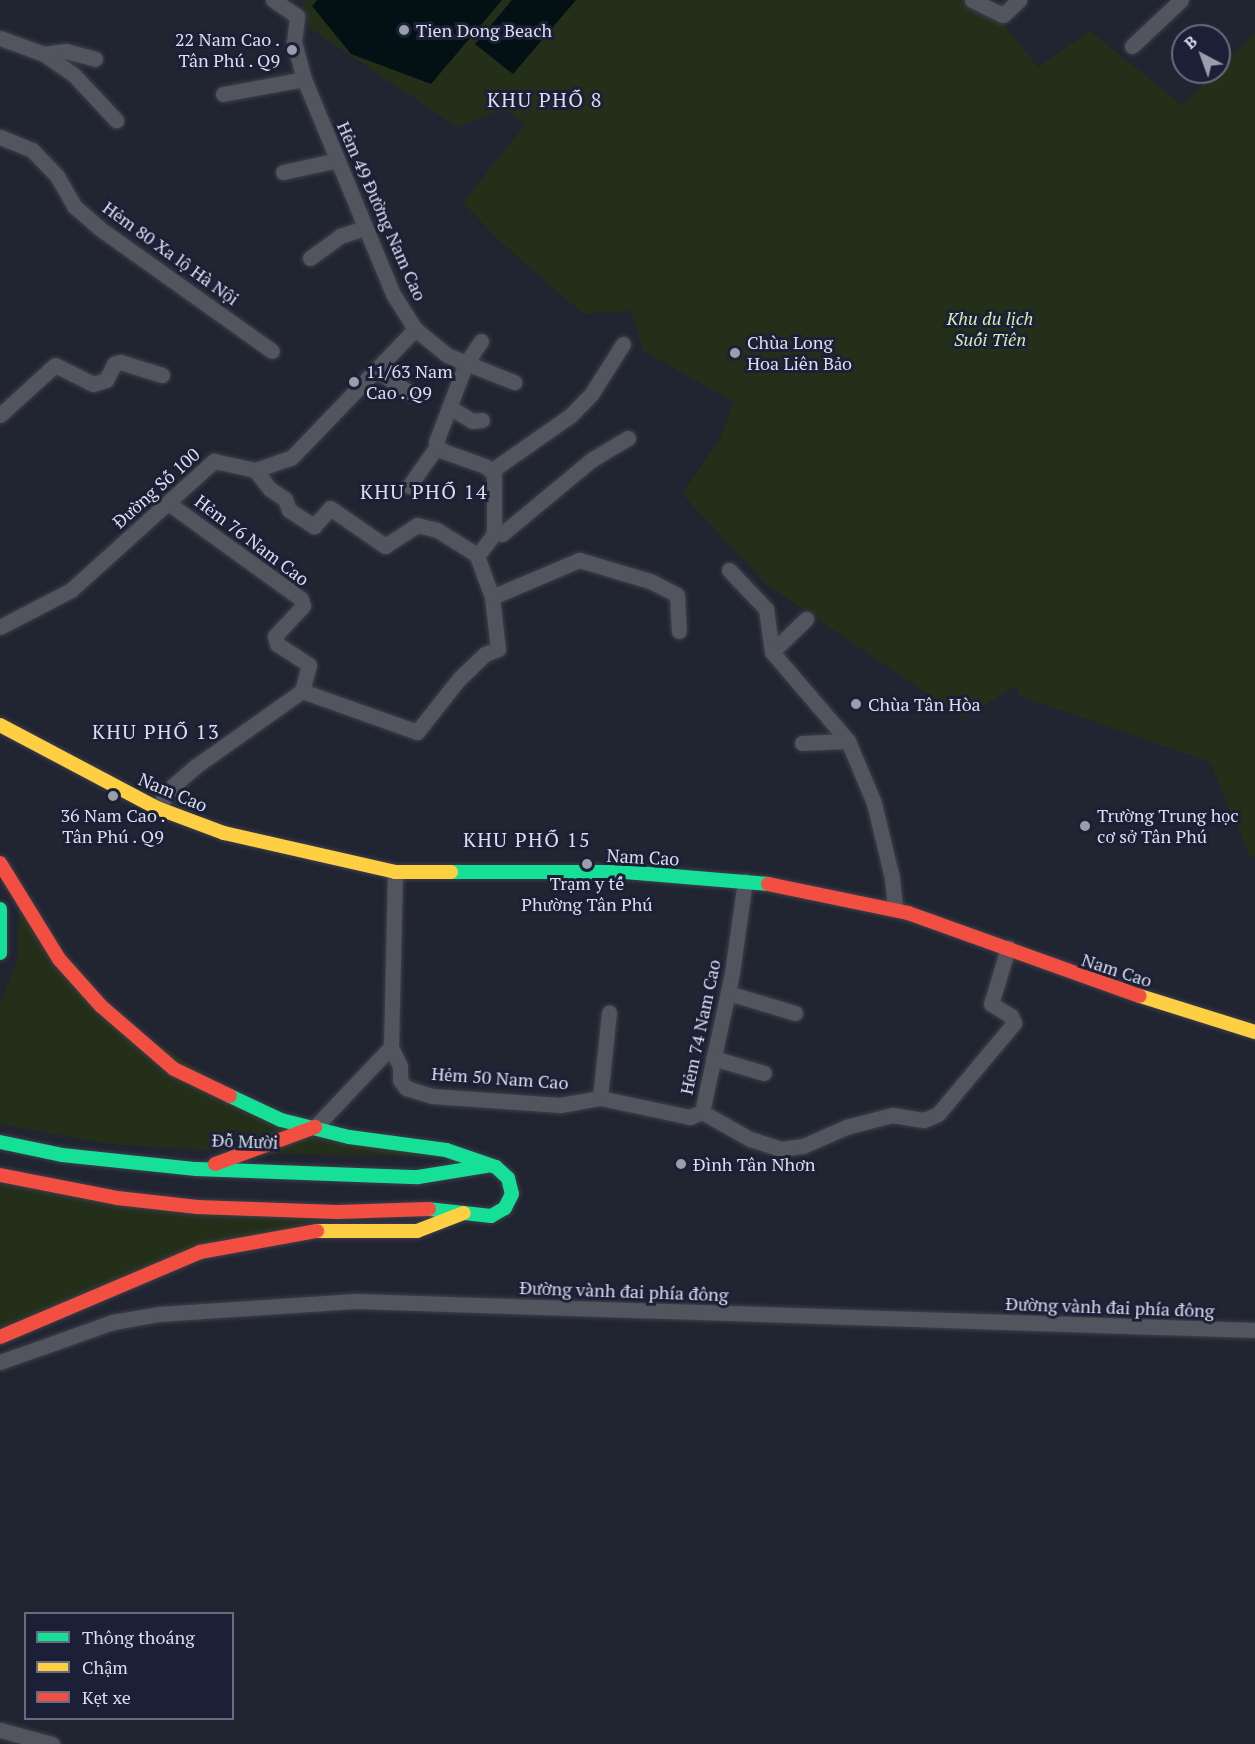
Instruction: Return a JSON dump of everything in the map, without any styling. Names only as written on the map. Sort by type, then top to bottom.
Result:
[{"type":"main road","name":"Nam Cao","points":[[0,725],[157,808],[224,833],[395,872],[625,872],[745,881],[895,909],[1008,948],[1079,977],[1255,1032]]},
{"type":"main road","points":[[0,845],[38,917],[62,951],[127,1018],[180,1063],[315,1127]]},
{"type":"main road","points":[[0,863],[59,958],[100,1006],[152,1051],[191,1079],[281,1120],[349,1137],[446,1150],[467,1157],[508,1178],[510,1202],[491,1216],[122,1188],[0,1165]]},
{"type":"main road","points":[[0,909],[0,953]]},
{"type":"main road","points":[[196,1169],[227,1160],[315,1127]]},
{"type":"main road","name":"Đỗ Mười","points":[[0,1131],[51,1141],[227,1160],[423,1165],[467,1157]]},
{"type":"main road","name":"Đỗ Mười","points":[[0,1142],[62,1155],[196,1169],[418,1178],[488,1166]]},
{"type":"main road","points":[[0,1175],[158,1204],[337,1212],[382,1208]]},
{"type":"main road","points":[[0,1337],[200,1252],[305,1231],[417,1232],[464,1213]]},
{"type":"street","name":"Hẻm 49 Đường Nam Cao","points":[[273,0],[297,16],[294,42],[304,79],[393,294],[415,329],[447,356],[514,382]]},
{"type":"street","points":[[972,0],[1003,15],[1018,0]]},
{"type":"street","points":[[1131,46],[1181,0]]},
{"type":"street","points":[[0,38],[44,54],[74,75],[116,120]]},
{"type":"street","points":[[44,54],[66,51],[95,59]]},
{"type":"street","points":[[223,94],[304,79]]},
{"type":"street","name":"Hẻm 80 Xa lộ Hà Nội","points":[[0,137],[32,150],[57,176],[74,206],[99,228],[272,351]]},
{"type":"street","points":[[283,172],[338,160]]},
{"type":"street","points":[[310,258],[340,236],[365,228]]},
{"type":"street","points":[[157,808],[174,785],[196,766],[302,691],[417,732],[459,679],[485,654],[498,649],[492,597],[477,555],[437,530],[417,525],[385,546],[330,508],[314,526],[289,510],[285,499],[270,489],[255,470],[292,457],[415,329]]},
{"type":"street","points":[[409,486],[438,445],[449,407],[466,363],[481,341]]},
{"type":"street","points":[[491,471],[571,415],[592,393],[623,344]]},
{"type":"street","points":[[0,415],[55,366],[93,384],[106,380],[114,364],[120,362],[162,375]]},
{"type":"street","points":[[376,370],[410,393]]},
{"type":"street","points":[[449,407],[472,421],[482,420]]},
{"type":"street","points":[[477,555],[498,534],[591,460],[628,438]]},
{"type":"street","points":[[438,445],[491,471],[497,494],[498,534]]},
{"type":"street","name":"Đường Số 100","points":[[0,627],[71,590],[214,460],[255,470]]},
{"type":"street","name":"Hẻm 76 Nam Cao","points":[[168,503],[301,599],[303,606],[275,636],[277,644],[309,665],[302,691]]},
{"type":"street","points":[[492,597],[579,560],[651,581],[677,596],[679,631]]},
{"type":"street","points":[[729,570],[766,609],[772,652],[848,741],[874,803],[892,878],[895,909]]},
{"type":"street","points":[[772,652],[806,619]]},
{"type":"street","points":[[802,743],[848,741]]},
{"type":"street","name":"Hẻm 50 Nam Cao","points":[[395,872],[391,1047],[400,1066],[400,1080],[406,1088],[432,1096],[560,1105],[600,1098]]},
{"type":"street","name":"Hẻm 74 Nam Cao","points":[[600,1098],[690,1117],[702,1112],[728,993],[745,881]]},
{"type":"street","points":[[702,1112],[750,1139],[781,1149],[803,1146],[846,1127],[892,1115],[924,1120],[938,1114],[1014,1023],[1011,1016],[991,1004],[1008,948]]},
{"type":"street","points":[[728,993],[795,1013]]},
{"type":"street","points":[[600,1098],[609,1012]]},
{"type":"street","points":[[315,1127],[391,1047]]},
{"type":"street","points":[[713,1058],[764,1073]]},
{"type":"street","name":"Đường vành đai phía đông","points":[[0,1362],[113,1322],[159,1314],[356,1301],[1255,1330]]},
{"type":"street","points":[[0,1730],[52,1744]]},
{"type":"green space","name":"Khu du lịch Suối Tiên","points":[[302,0],[968,0],[975,12],[1003,24],[1038,67],[1090,31],[1182,105],[1203,84],[1231,84],[1231,56],[1255,32],[1255,856],[1250,858],[1210,762],[1020,696],[1016,686],[963,718],[766,584],[682,494],[721,436],[734,402],[643,351],[631,311],[583,314],[502,243],[463,203],[525,124],[504,109],[457,127],[309,28]]},
{"type":"green space","points":[[19,908],[80,992],[290,1130],[221,1151],[110,1144],[0,1124],[0,1004],[17,961]]},
{"type":"green space","points":[[312,1136],[436,1157],[259,1153]]},
{"type":"green space","points":[[0,1184],[319,1220],[0,1327]]},
{"type":"shaded area","name":"Tien Dong Beach","points":[[317,0],[502,0],[431,84],[351,54],[312,6]]},
{"type":"shaded area","points":[[512,0],[576,0],[513,74],[475,44]]},
{"type":"traffic: fast","points":[[451,872],[625,872],[768,884]]},
{"type":"traffic: fast","points":[[0,909],[0,953]]},
{"type":"traffic: fast","points":[[230,1096],[281,1120],[349,1137],[446,1150],[496,1167],[508,1178],[512,1194],[505,1208],[491,1216],[429,1209]]},
{"type":"traffic: fast","points":[[0,1142],[62,1155],[196,1169],[418,1177],[487,1166]]},
{"type":"traffic: slow","points":[[0,725],[157,808],[224,833],[395,872],[451,872]]},
{"type":"traffic: slow","points":[[1140,996],[1255,1032]]},
{"type":"traffic: slow","points":[[317,1231],[417,1231],[464,1213]]},
{"type":"traffic: jam","points":[[0,863],[59,959],[101,1006],[174,1069],[230,1096]]},
{"type":"traffic: jam","points":[[768,884],[908,913],[1140,996]]},
{"type":"traffic: jam","points":[[215,1164],[315,1127]]},
{"type":"traffic: jam","points":[[0,1175],[117,1198],[197,1207],[337,1212],[429,1209]]},
{"type":"traffic: jam","points":[[0,1337],[200,1252],[317,1231]]},
{"type":"place","name":"Tien Dong Beach","points":[[404,30]]},
{"type":"place","name":"22 Nam Cao . Tân Phú . Q9","points":[[292,50]]},
{"type":"place","name":"Chùa Long Hoa Liên Bảo","points":[[735,353]]},
{"type":"place","name":"11/63 Nam Cao . Q9","points":[[354,382]]},
{"type":"place","name":"Chùa Tân Hòa","points":[[856,704]]},
{"type":"place","name":"36 Nam Cao . Tân Phú . Q9","points":[[113,796]]},
{"type":"place","name":"Trường Trung học cơ sở Tân Phú","points":[[1085,826]]},
{"type":"place","name":"Trạm y tế Phường Tân Phú","points":[[587,864]]},
{"type":"place","name":"Đình Tân Nhơn","points":[[681,1164]]},
{"type":"district","name":"KHU PHỐ 8","points":[[545,99]]},
{"type":"district","name":"KHU PHỐ 14","points":[[424,491]]},
{"type":"district","name":"KHU PHỐ 13","points":[[156,731]]},
{"type":"district","name":"KHU PHỐ 15","points":[[527,839]]}]
